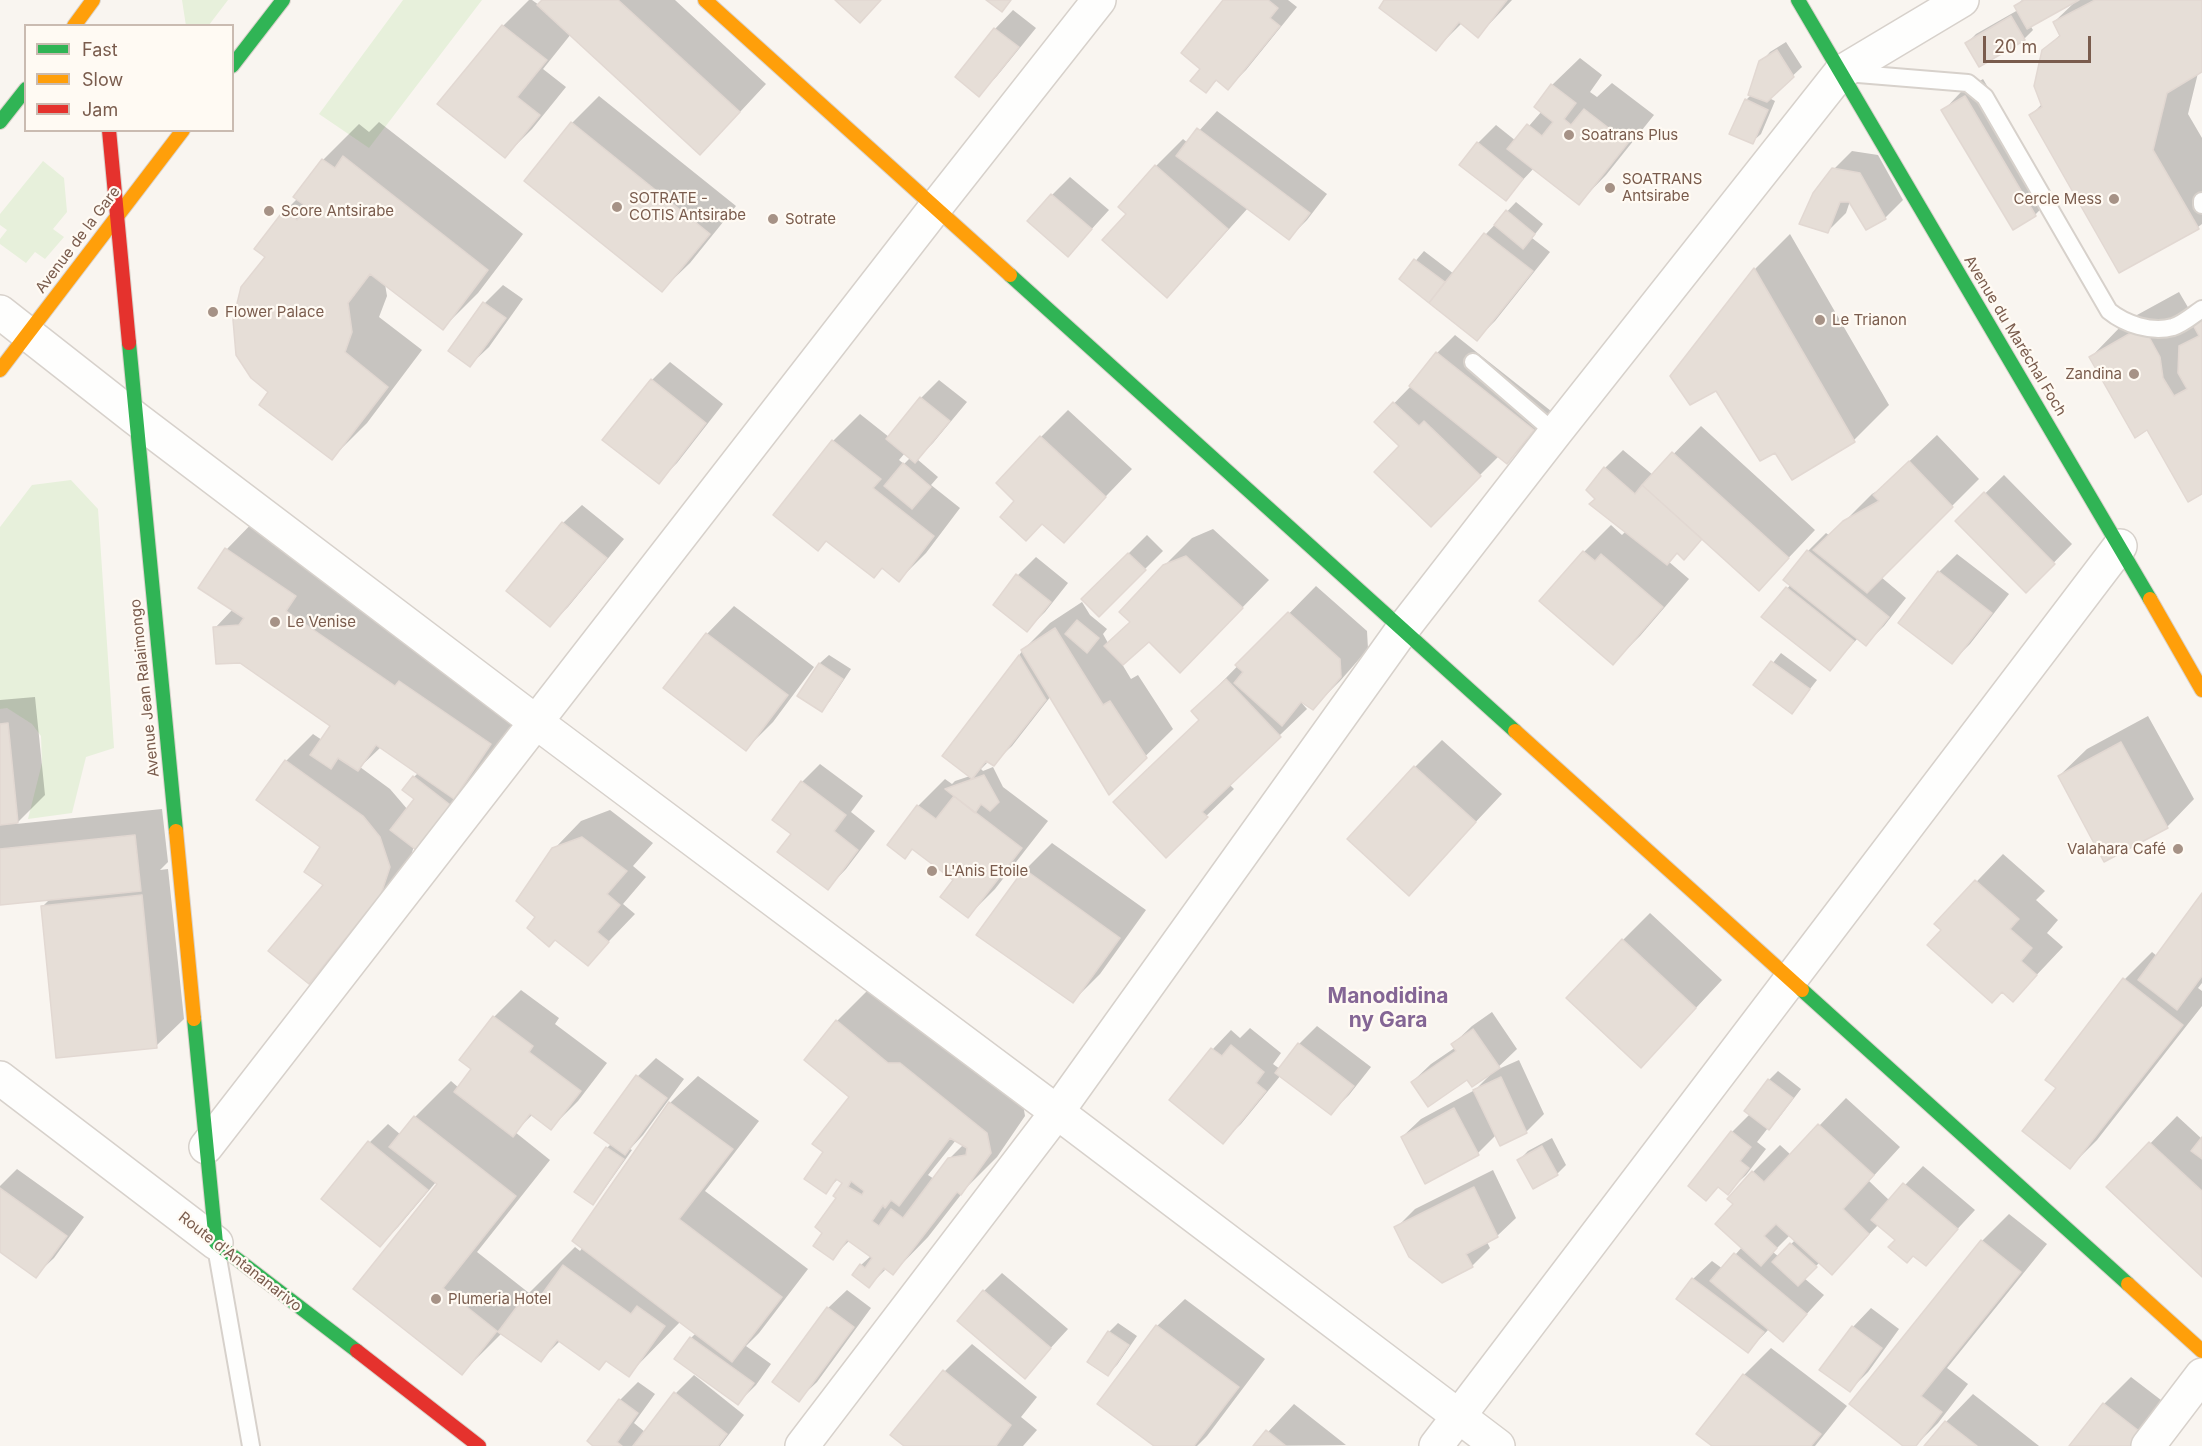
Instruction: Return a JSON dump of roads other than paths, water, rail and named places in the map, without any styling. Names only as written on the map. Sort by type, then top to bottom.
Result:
[{"type":"street","points":[[94,0],[97,17]]},
{"type":"street","points":[[76,24],[94,0]]},
{"type":"street","points":[[234,63],[283,0]]},
{"type":"street","points":[[705,0],[2202,1351]]},
{"type":"street","points":[[206,1147],[1099,0]]},
{"type":"street","name":"Avenue du Maréchal Foch","points":[[1798,0],[2120,546],[2202,690]]},
{"type":"street","points":[[802,1446],[1057,1112],[1402,630],[1840,73],[1962,0]]},
{"type":"street","points":[[0,122],[24,92]]},
{"type":"street","name":"Avenue Jean Ralaimongo","points":[[109,132],[216,1243]]},
{"type":"street","name":"Avenue de la Gare","points":[[0,370],[181,132]]},
{"type":"street","points":[[0,312],[536,722],[1498,1446]]},
{"type":"street","points":[[1436,1446],[2120,546]]},
{"type":"street","name":"Route d'Antananarivo","points":[[0,1078],[479,1446]]},
{"type":"street","points":[[2148,1446],[2202,1375]]},
{"type":"lane","points":[[1840,73],[1968,83],[1985,97],[2109,310],[2122,322],[2156,328],[2173,327],[2202,309]]},
{"type":"lane","points":[[1473,362],[1555,433]]},
{"type":"lane","points":[[216,1243],[251,1446]]},
{"type":"place","name":"Soatrans Plus","points":[[1569,135]]},
{"type":"place","name":"SOATRANS Antsirabe","points":[[1610,188]]},
{"type":"place","name":"Cercle Mess","points":[[2114,199]]},
{"type":"place","name":"SOTRATE - COTIS Antsirabe","points":[[617,207]]},
{"type":"place","name":"Score Antsirabe","points":[[269,211]]},
{"type":"place","name":"Sotrate","points":[[773,219]]},
{"type":"place","name":"Flower Palace","points":[[213,312]]},
{"type":"place","name":"Le Trianon","points":[[1820,320]]},
{"type":"place","name":"Zandina","points":[[2134,374]]},
{"type":"place","name":"Le Venise","points":[[275,622]]},
{"type":"place","name":"Valahara Café","points":[[2178,849]]},
{"type":"place","name":"L'Anis Etoile","points":[[932,871]]},
{"type":"place","name":"Plumeria Hotel","points":[[436,1299]]},
{"type":"district","name":"Manodidina ny Gara","points":[[1388,1009]]}]
